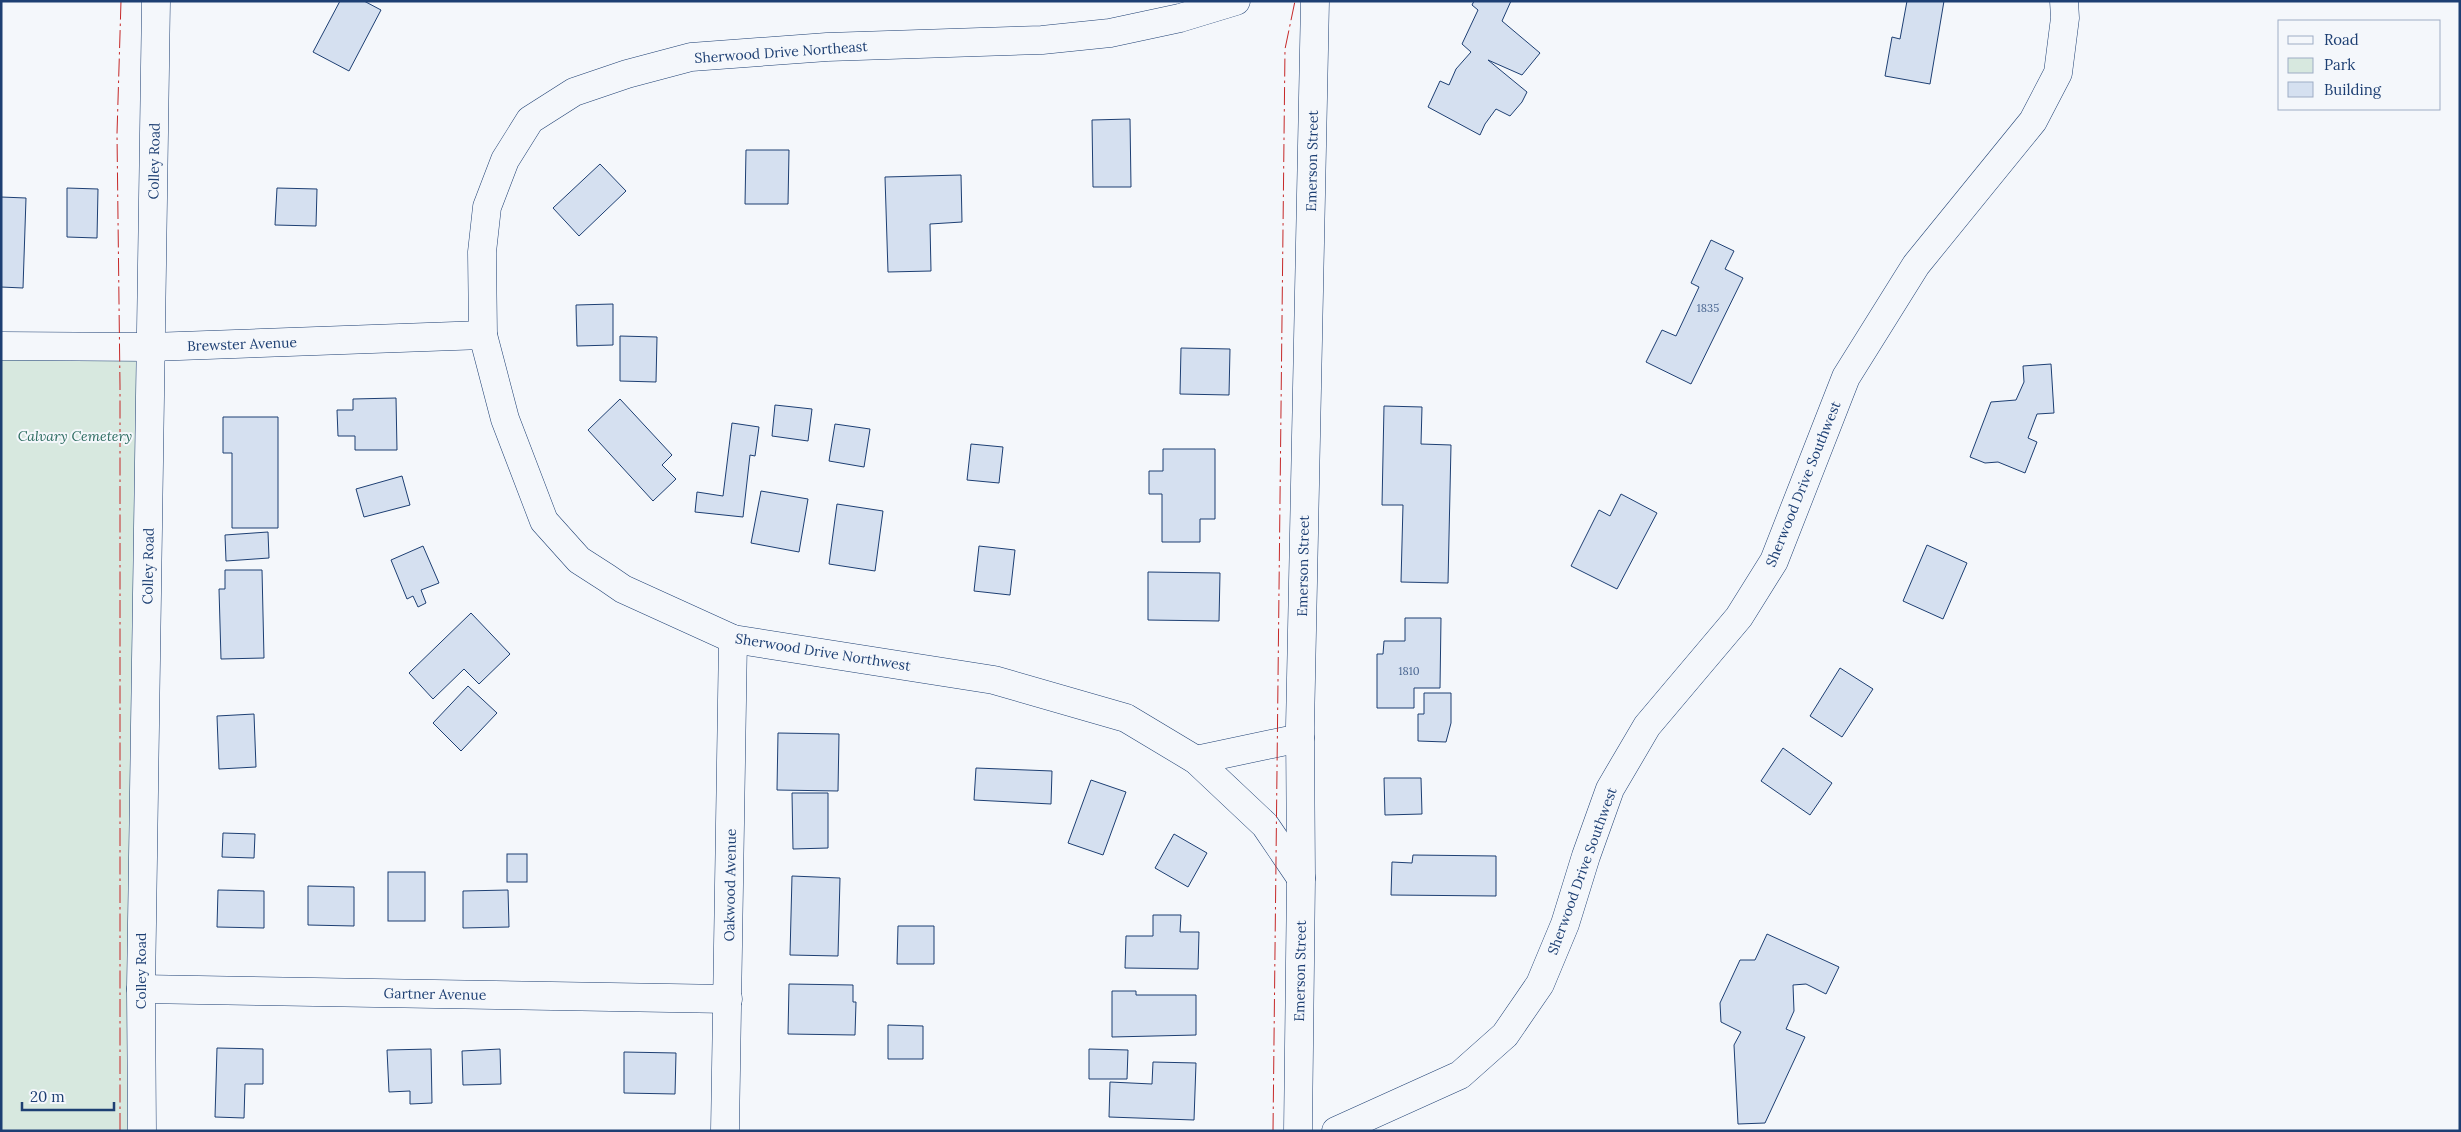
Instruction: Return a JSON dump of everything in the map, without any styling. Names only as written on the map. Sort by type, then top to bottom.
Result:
[{"type":"street","name":"Colley Road","points":[[142,1131],[141,988],[156,1]]},
{"type":"street","name":"Sherwood Drive Northeast","points":[[483,335],[482,252],[487,207],[502,168],[530,120],[574,92],[627,74],[691,57],[827,47],[1042,40],[1110,33],[1180,18],[1236,1]]},
{"type":"street","name":"Emerson Street","points":[[1298,1131],[1302,878],[1300,738],[1315,1]]},
{"type":"street","name":"Sherwood Drive Southwest","points":[[1336,1131],[1460,1075],[1505,1036],[1540,984],[1565,924],[1586,856],[1610,789],[1648,726],[1738,617],[1774,561],[1846,377],[1916,264],[2033,121],[2058,72],[2065,18],[2064,1]]},
{"type":"street","name":"Brewster Avenue","points":[[1,346],[151,348],[483,335]]},
{"type":"street","name":"Sherwood Drive Northwest","points":[[483,335],[505,419],[544,521],[579,560],[623,589],[734,639],[994,680],[1126,718],[1196,760],[1265,825],[1302,878]]},
{"type":"street","name":"Oakwood Avenue","points":[[725,1131],[734,639]]},
{"type":"street","points":[[1196,760],[1300,738]]},
{"type":"street","name":"Gartner Avenue","points":[[141,988],[728,999]]},
{"type":"green space","name":"Calvary Cemetery","points":[[1,346],[151,347],[142,1131],[1,1131]]},
{"type":"building","points":[[340,1],[364,1],[381,10],[349,71],[313,52]]},
{"type":"building","points":[[1474,1],[1511,1],[1502,21],[1540,53],[1522,75],[1488,60],[1527,92],[1522,102],[1510,116],[1496,109],[1485,124],[1480,135],[1428,107],[1440,81],[1449,85],[1456,69],[1471,52],[1462,44],[1478,10],[1472,5]]},
{"type":"building","points":[[1907,1],[1944,1],[1930,84],[1885,76],[1892,37],[1900,39]]},
{"type":"building","points":[[1130,119],[1131,187],[1093,187],[1092,120]]},
{"type":"building","points":[[746,150],[789,150],[788,204],[745,204]]},
{"type":"building","points":[[600,164],[626,191],[579,236],[553,208]]},
{"type":"building","points":[[961,175],[962,222],[930,224],[931,271],[888,272],[885,177]]},
{"type":"building","points":[[67,188],[98,189],[97,238],[67,237]]},
{"type":"building","points":[[277,188],[317,189],[316,226],[275,225]]},
{"type":"building","points":[[1,197],[26,198],[23,288],[1,287]]},
{"type":"building","points":[[1711,240],[1734,251],[1725,269],[1743,278],[1691,384],[1646,362],[1662,330],[1676,336],[1699,287],[1691,283]]},
{"type":"building","points":[[613,304],[613,345],[577,346],[576,305]]},
{"type":"building","points":[[620,336],[657,337],[656,382],[620,381]]},
{"type":"building","points":[[1181,348],[1230,349],[1229,395],[1180,394]]},
{"type":"building","points":[[2051,364],[2054,413],[2037,414],[2028,438],[2037,442],[2025,473],[1998,462],[1985,463],[1970,457],[1991,402],[2016,400],[2024,382],[2023,366]]},
{"type":"building","points":[[396,398],[397,450],[355,450],[355,436],[338,436],[337,410],[353,410],[353,399]]},
{"type":"building","points":[[620,399],[672,455],[662,465],[676,479],[653,501],[588,430]]},
{"type":"building","points":[[775,405],[812,409],[808,441],[772,436]]},
{"type":"building","points":[[1384,406],[1422,407],[1421,444],[1451,445],[1448,583],[1401,582],[1403,505],[1382,505]]},
{"type":"building","points":[[223,417],[278,417],[278,528],[232,528],[232,453],[223,453]]},
{"type":"building","points":[[732,423],[759,427],[755,456],[750,455],[743,517],[695,512],[697,492],[723,496]]},
{"type":"building","points":[[835,424],[870,429],[864,467],[829,461]]},
{"type":"building","points":[[971,444],[1003,447],[999,483],[967,480]]},
{"type":"building","points":[[1163,449],[1215,449],[1215,519],[1200,519],[1200,542],[1162,542],[1162,494],[1149,494],[1149,471],[1163,471]]},
{"type":"building","points":[[402,476],[410,505],[364,517],[356,489]]},
{"type":"building","points":[[761,491],[808,499],[799,552],[751,543]]},
{"type":"building","points":[[1621,494],[1657,513],[1617,589],[1571,566],[1599,510],[1610,516]]},
{"type":"building","points":[[837,504],[883,511],[875,571],[829,564]]},
{"type":"building","points":[[268,532],[269,558],[226,561],[225,535]]},
{"type":"building","points":[[1927,545],[1967,563],[1943,619],[1903,601]]},
{"type":"building","points":[[423,546],[439,583],[421,590],[426,603],[418,607],[413,596],[407,599],[391,560]]},
{"type":"building","points":[[979,546],[1015,550],[1010,595],[974,591]]},
{"type":"building","points":[[225,570],[262,570],[264,658],[221,659],[219,589],[225,589]]},
{"type":"building","points":[[1148,572],[1220,573],[1219,621],[1148,620]]},
{"type":"building","points":[[471,613],[510,654],[479,684],[464,669],[433,699],[409,673]]},
{"type":"building","points":[[1405,618],[1441,618],[1440,688],[1414,688],[1414,708],[1377,708],[1377,654],[1383,654],[1384,641],[1405,641]]},
{"type":"building","points":[[1840,668],[1873,689],[1842,737],[1810,716]]},
{"type":"building","points":[[468,686],[497,713],[461,751],[433,723]]},
{"type":"building","points":[[1424,693],[1451,693],[1451,723],[1446,742],[1418,741],[1418,714],[1424,714]]},
{"type":"building","points":[[254,714],[256,767],[219,769],[217,716]]},
{"type":"building","points":[[778,733],[839,734],[838,791],[777,790]]},
{"type":"building","points":[[1783,748],[1832,783],[1810,815],[1761,781]]},
{"type":"building","points":[[976,768],[1052,771],[1051,804],[974,800]]},
{"type":"building","points":[[1384,778],[1421,778],[1422,814],[1385,815]]},
{"type":"building","points":[[1091,780],[1126,792],[1103,855],[1068,843]]},
{"type":"building","points":[[792,793],[828,793],[828,848],[793,849]]},
{"type":"building","points":[[223,833],[255,834],[254,858],[222,857]]},
{"type":"building","points":[[1174,834],[1207,853],[1188,887],[1155,868]]},
{"type":"building","points":[[507,854],[527,854],[527,882],[507,882]]},
{"type":"building","points":[[1413,855],[1496,856],[1496,896],[1391,895],[1392,862],[1412,863]]},
{"type":"building","points":[[388,872],[425,872],[425,921],[388,921]]},
{"type":"building","points":[[792,876],[840,878],[838,956],[790,955]]},
{"type":"building","points":[[308,886],[354,887],[354,926],[308,925]]},
{"type":"building","points":[[218,890],[264,891],[264,928],[217,927]]},
{"type":"building","points":[[508,890],[509,927],[463,928],[463,891]]},
{"type":"building","points":[[1153,915],[1181,915],[1180,932],[1199,932],[1198,969],[1125,968],[1126,936],[1153,936]]},
{"type":"building","points":[[898,926],[934,926],[934,964],[897,964]]},
{"type":"building","points":[[1767,934],[1839,967],[1826,994],[1806,984],[1793,985],[1794,1011],[1786,1029],[1805,1037],[1765,1123],[1738,1124],[1734,1045],[1741,1032],[1721,1022],[1720,1003],[1740,960],[1755,960]]},
{"type":"building","points":[[789,984],[853,985],[853,1002],[856,1002],[855,1035],[788,1034]]},
{"type":"building","points":[[1112,991],[1136,991],[1136,995],[1196,995],[1196,1035],[1112,1037]]},
{"type":"building","points":[[888,1025],[923,1026],[923,1059],[888,1059]]},
{"type":"building","points":[[217,1048],[263,1049],[263,1084],[245,1084],[244,1118],[215,1117]]},
{"type":"building","points":[[431,1049],[432,1103],[410,1104],[410,1091],[389,1092],[387,1050]]},
{"type":"building","points":[[500,1049],[501,1084],[463,1085],[462,1051]]},
{"type":"building","points":[[1089,1049],[1128,1050],[1127,1079],[1089,1079]]},
{"type":"building","points":[[624,1052],[676,1053],[675,1094],[624,1093]]},
{"type":"building","points":[[1153,1062],[1196,1063],[1194,1120],[1109,1117],[1110,1082],[1152,1084]]},
{"type":"power","points":[[120,1131],[120,386],[117,134],[121,1]]},
{"type":"power","points":[[1273,1131],[1285,49],[1295,1]]}]
